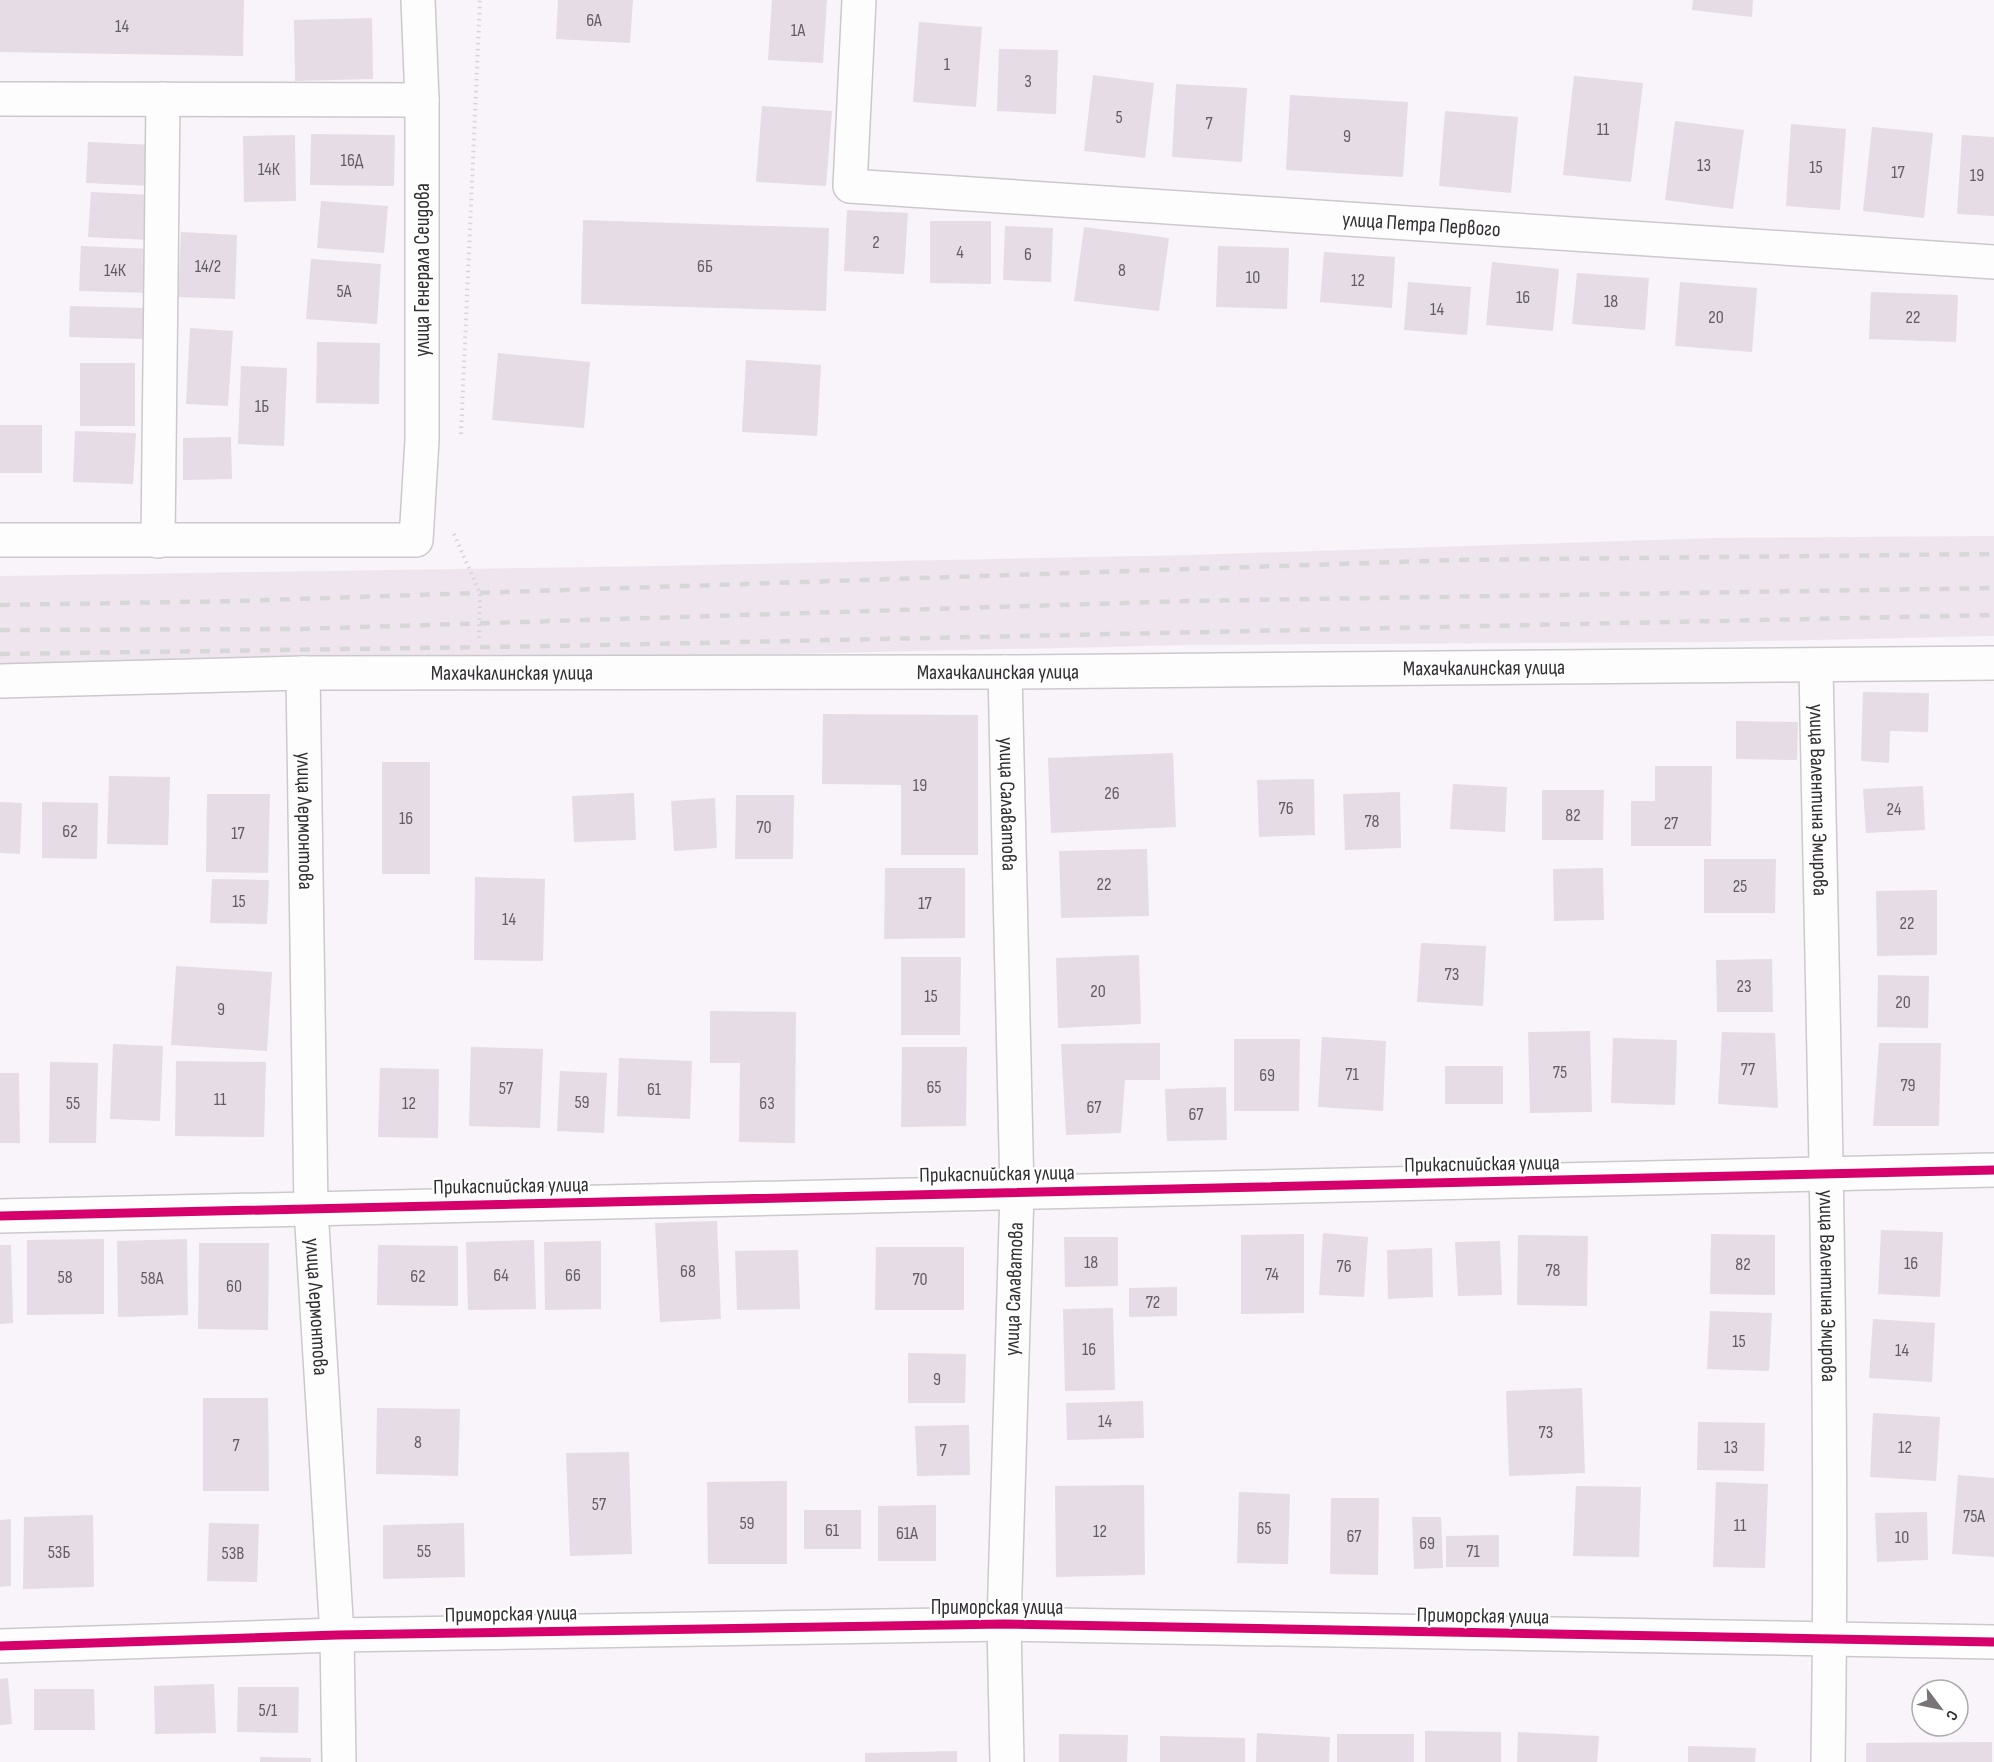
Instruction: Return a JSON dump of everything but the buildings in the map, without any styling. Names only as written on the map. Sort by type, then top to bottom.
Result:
[{"type":"street","name":"улица Генерала Сеидова","points":[[158,541],[416,540],[422,440],[422,100],[418,0]]},
{"type":"street","name":"улица Петра Первого","points":[[859,0],[850,186],[1994,262]]},
{"type":"street","points":[[0,99],[422,100]]},
{"type":"street","points":[[0,540],[158,541],[163,99]]},
{"type":"street","name":"Махачкалинская улица","points":[[0,681],[303,673],[1005,672],[1994,663]]},
{"type":"street","name":"улица Валентина Эмирова","points":[[1816,666],[1826,1174],[1830,1641],[1828,1762]]},
{"type":"street","name":"улица Салаватова","points":[[1005,672],[1017,1191],[1004,1624],[1007,1762]]},
{"type":"street","name":"улица Лермонтова","points":[[303,673],[311,1209],[336,1635],[339,1762]]},
{"type":"street","name":"Прикаспийская улица","points":[[0,1216],[1994,1170]]},
{"type":"street","name":"Приморская улица","points":[[0,1646],[336,1635],[1004,1624],[1830,1641],[1994,1642]]},
{"type":"path","points":[[460,441],[480,0]]},
{"type":"path","points":[[453,531],[480,592],[479,647]]},
{"type":"shaded area","points":[[1994,536],[1994,636],[1714,642],[1188,645],[656,657],[0,667],[0,576],[1189,555],[1715,538]]},
{"type":"railway","points":[[0,605],[238,601],[1457,560],[1994,554]]},
{"type":"railway","points":[[0,630],[300,629],[1187,601],[1994,588]]},
{"type":"railway","points":[[0,654],[557,646],[1994,615]]},
{"type":"cycle path","points":[[0,1216],[1994,1170]]},
{"type":"cycle path","points":[[0,1646],[337,1635],[1004,1624],[1994,1642]]}]
